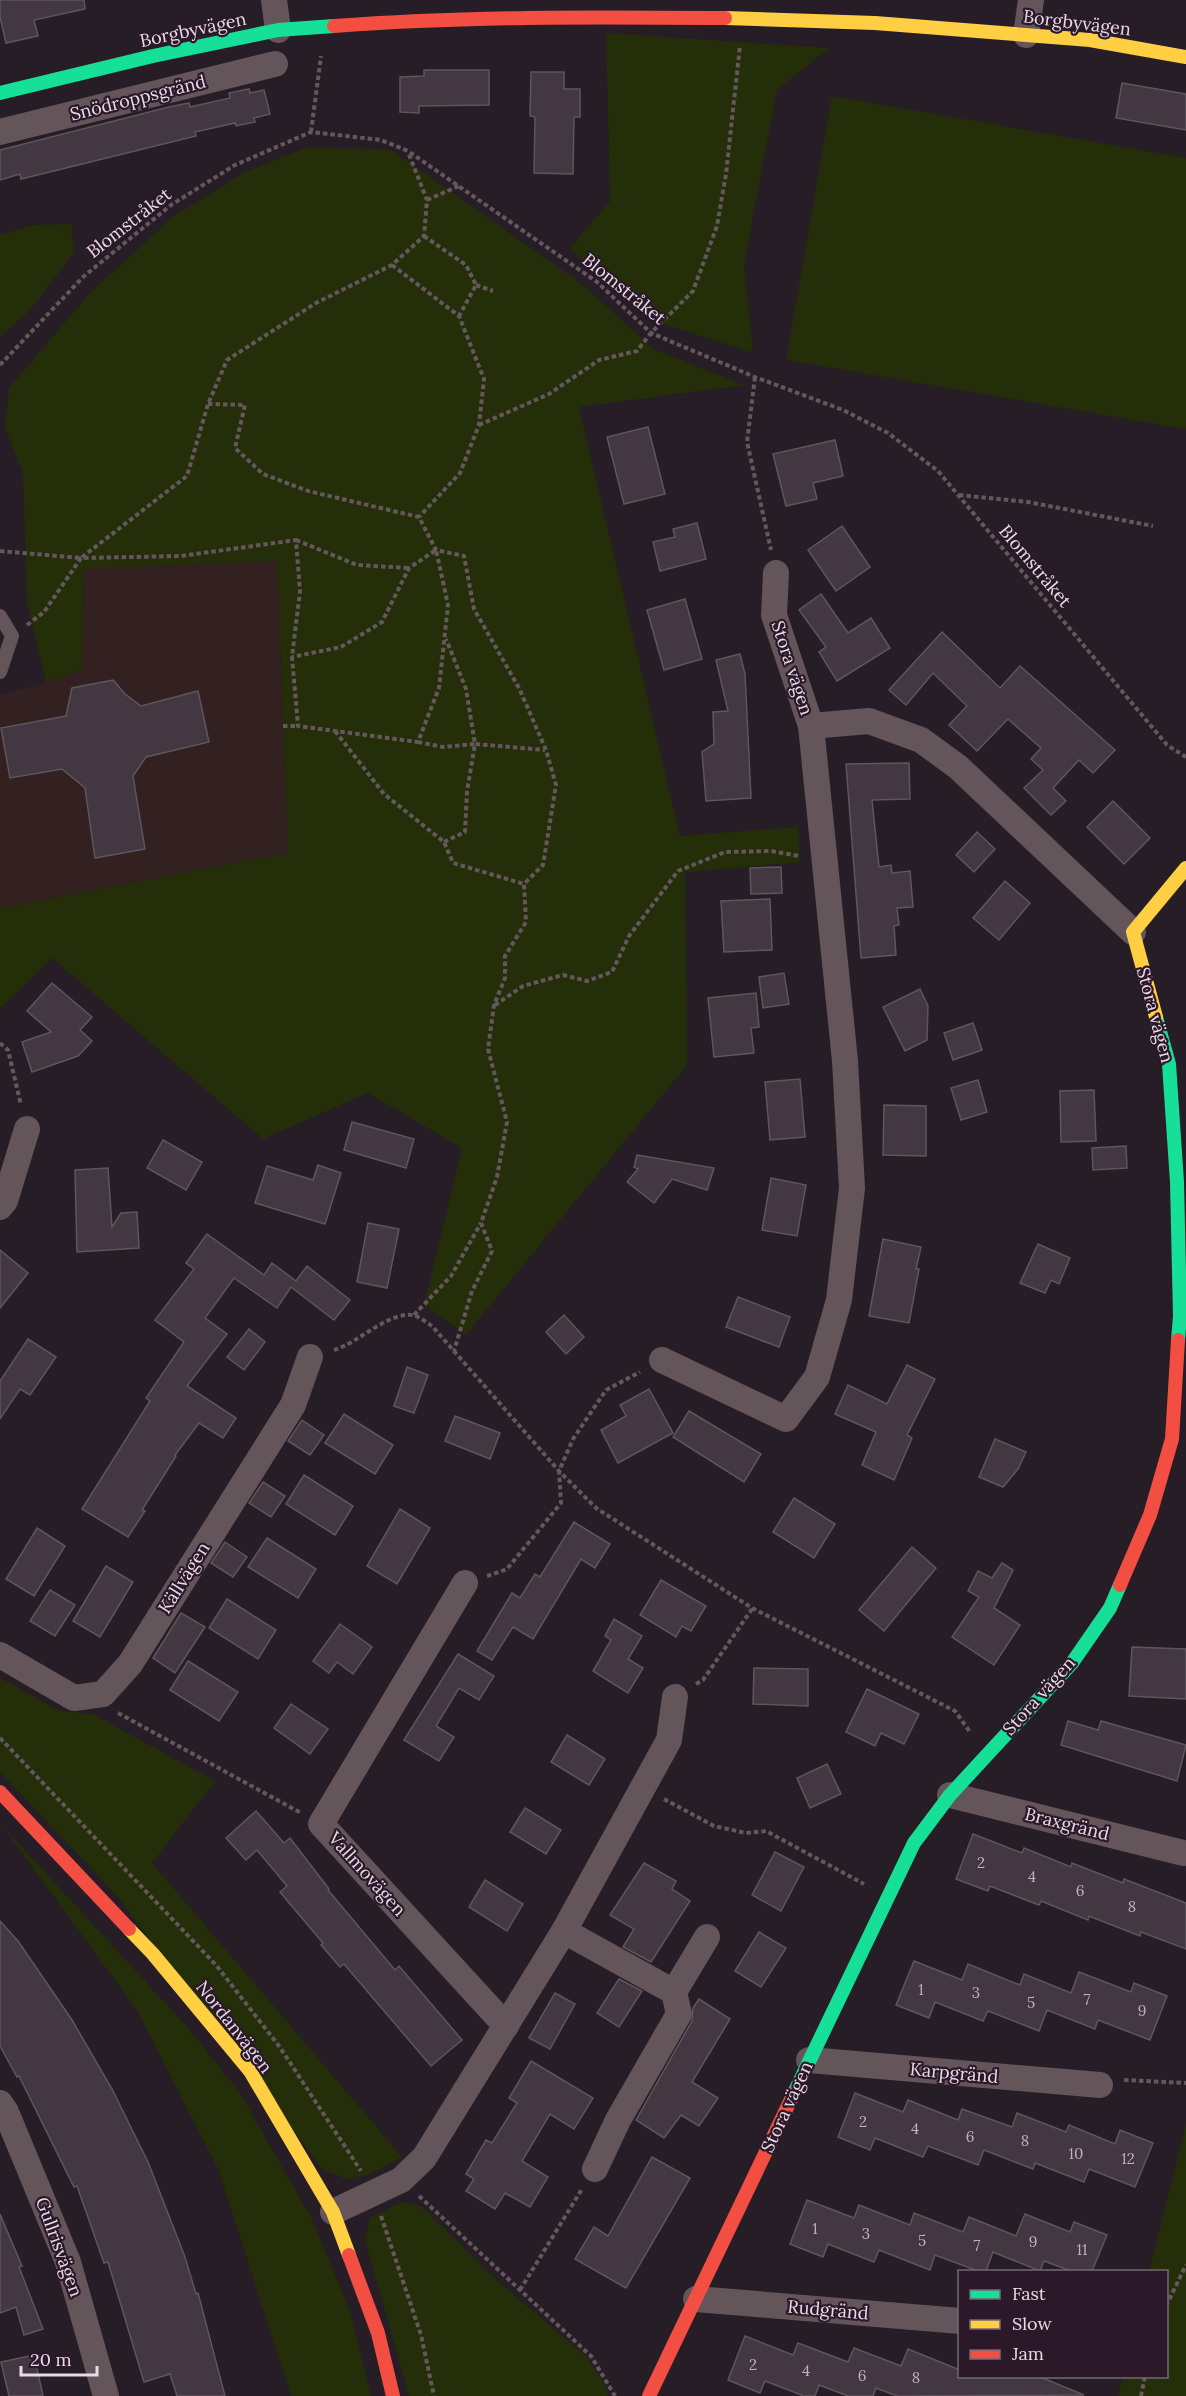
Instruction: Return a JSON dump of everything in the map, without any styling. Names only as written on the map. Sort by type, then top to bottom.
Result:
[{"type":"street","points":[[274,0],[278,30]]},
{"type":"street","points":[[1026,35],[1031,0]]},
{"type":"street","name":"Borgbyvägen","points":[[0,93],[153,56],[278,30],[512,17],[743,18],[875,23],[1090,40],[1186,57]]},
{"type":"street","name":"Snödroppsgränd","points":[[0,132],[275,64]]},
{"type":"street","name":"Stora vägen","points":[[662,1360],[786,1419],[817,1377],[840,1300],[852,1188],[845,1061],[811,726],[774,615],[776,573]]},
{"type":"street","name":"Stora vägen","points":[[649,2396],[914,1843],[950,1795],[1071,1663],[1110,1608],[1150,1515],[1172,1439],[1180,1316],[1177,1182],[1169,1064],[1133,932],[958,767],[921,740],[869,721],[811,726]]},
{"type":"street","points":[[1133,932],[1186,868]]},
{"type":"street","points":[[0,1207],[4,1201],[27,1129]]},
{"type":"street","name":"Källvägen","points":[[103,1694],[130,1664],[293,1405],[310,1357]]},
{"type":"street","name":"Vallmovägen","points":[[465,1583],[321,1824],[506,2026]]},
{"type":"street","points":[[0,1655],[74,1698],[103,1694]]},
{"type":"street","points":[[333,2212],[401,2180],[424,2158],[564,1931],[669,1740],[675,1697]]},
{"type":"street","name":"Nordanvägen","points":[[0,1792],[153,1954],[250,2071],[333,2212],[378,2333],[393,2396]]},
{"type":"street","name":"Braxgränd","points":[[950,1795],[1183,1853]]},
{"type":"street","points":[[564,1931],[674,1992]]},
{"type":"street","points":[[595,2169],[618,2120],[679,2014],[674,1992],[707,1937]]},
{"type":"street","name":"Karpgränd","points":[[809,2060],[1100,2085]]},
{"type":"street","name":"Gullrisvägen","points":[[0,2103],[6,2112],[68,2262],[106,2396]]},
{"type":"street","name":"Rudgränd","points":[[696,2298],[958,2321]]},
{"type":"lane","points":[[0,616],[12,636],[0,672]]},
{"type":"path","points":[[479,425],[549,394],[599,360],[637,351],[651,333],[693,291],[717,226],[726,174],[743,18]]},
{"type":"path","points":[[311,132],[323,41],[321,26]]},
{"type":"path","name":"Blomstråket","points":[[0,365],[83,277],[171,205],[235,165],[311,132],[381,140],[408,151],[597,282],[651,333],[755,377],[843,410],[888,433],[938,471],[1167,745],[1186,757]]},
{"type":"path","points":[[12,636],[44,612],[81,558],[187,476],[208,404],[227,360],[316,303],[392,266],[424,236],[427,200],[408,151]]},
{"type":"path","points":[[427,200],[459,186]]},
{"type":"path","points":[[424,236],[466,265],[476,285],[493,291]]},
{"type":"path","points":[[392,266],[459,316],[484,379],[479,425],[460,473],[419,517]]},
{"type":"path","points":[[459,316],[476,285]]},
{"type":"path","points":[[755,377],[747,442],[776,573]]},
{"type":"path","points":[[208,404],[245,405],[235,448],[263,474],[308,491],[419,517],[436,550],[448,605],[439,688],[418,742]]},
{"type":"path","points":[[958,495],[1028,502],[1153,526]]},
{"type":"path","points":[[296,540],[300,591],[292,657],[298,726]]},
{"type":"path","points":[[0,551],[81,558],[181,556],[296,540],[357,565],[409,568]]},
{"type":"path","points":[[292,657],[341,647],[382,622],[409,568],[436,550],[464,556],[474,609],[519,688],[546,750],[556,785],[543,865],[524,884],[526,922],[505,956],[505,978],[494,1005],[488,1049],[507,1122],[497,1177],[481,1223],[451,1276],[414,1315],[392,1318],[344,1347],[310,1357]]},
{"type":"path","points":[[444,637],[466,689],[475,744],[467,791],[465,832],[444,842]]},
{"type":"path","points":[[283,726],[298,726],[443,747],[475,744],[546,750]]},
{"type":"path","points":[[334,731],[384,794],[444,842],[453,863],[524,884]]},
{"type":"path","points":[[494,1005],[523,986],[563,975],[586,981],[612,972],[629,936],[678,872],[725,852],[771,851],[823,861]]},
{"type":"path","points":[[0,1043],[8,1050],[27,1129]]},
{"type":"path","points":[[454,1351],[472,1291],[492,1251],[481,1223]]},
{"type":"path","points":[[414,1315],[432,1326],[559,1471],[596,1508],[752,1608],[955,1711],[987,1754]]},
{"type":"path","points":[[465,1583],[507,1569],[561,1503],[559,1471],[573,1438],[606,1390],[662,1360]]},
{"type":"path","points":[[675,1697],[703,1680],[752,1608]]},
{"type":"path","points":[[103,1694],[113,1710],[321,1824]]},
{"type":"path","points":[[642,1788],[714,1826],[746,1833],[766,1831],[887,1897]]},
{"type":"path","points":[[1100,2085],[1127,2080],[1186,2083]]},
{"type":"path","points":[[520,2290],[595,2169]]},
{"type":"path","points":[[401,2180],[591,2356],[615,2396]]},
{"type":"path","points":[[1168,2304],[1186,2265]]},
{"type":"path","points":[[1141,2396],[1145,2378]]},
{"type":"shaded area","points":[[277,561],[288,853],[0,908],[0,695],[82,670],[84,569]]},
{"type":"green space","points":[[606,33],[829,48],[777,90],[744,264],[753,353],[664,324],[569,249],[610,201]]},
{"type":"green space","points":[[832,96],[1186,158],[1186,429],[786,360]]},
{"type":"green space","points":[[305,148],[390,149],[578,281],[654,349],[744,385],[579,407],[680,836],[798,827],[800,862],[685,872],[687,1065],[466,1335],[424,1305],[462,1148],[368,1093],[263,1139],[52,958],[0,1009],[0,908],[288,853],[277,561],[84,569],[82,670],[46,682],[27,603],[23,473],[5,428],[9,388],[90,293],[174,216],[247,171]]},
{"type":"green space","points":[[71,224],[74,252],[31,309],[0,337],[0,235],[33,225]]},
{"type":"green space","points":[[0,1678],[60,1711],[93,1714],[215,1781],[152,1863],[402,2157],[371,2174],[346,2179],[323,2170],[118,1897],[0,1772]]},
{"type":"green space","points":[[0,1823],[189,2029],[240,2093],[312,2219],[350,2311],[371,2396],[291,2396],[219,2171],[137,2010]]},
{"type":"green space","points":[[1186,2124],[1186,2396],[1118,2396],[1123,2378],[1168,2378],[1168,2270],[1149,2270]]},
{"type":"green space","points":[[402,2202],[421,2206],[500,2283],[587,2357],[606,2387],[608,2396],[409,2396],[365,2240],[370,2218]]},
{"type":"building","points":[[0,0],[84,0],[85,9],[34,20],[38,36],[6,43],[0,17]]},
{"type":"building","points":[[424,70],[489,70],[489,105],[419,106],[419,113],[400,112],[400,77],[424,76]]},
{"type":"building","points":[[531,72],[564,72],[564,89],[580,89],[580,117],[574,117],[573,174],[534,173],[535,117],[530,116]]},
{"type":"building","points":[[1122,83],[1186,94],[1186,130],[1116,118]]},
{"type":"building","points":[[249,89],[250,93],[264,90],[270,114],[254,118],[255,122],[236,126],[235,123],[195,132],[196,136],[21,179],[20,174],[0,180],[0,150],[169,107],[189,103],[190,107],[230,98],[229,93]]},
{"type":"building","points":[[648,427],[665,494],[624,504],[607,437]]},
{"type":"building","points":[[835,440],[843,476],[813,483],[817,499],[786,506],[773,454]]},
{"type":"building","points":[[697,523],[706,559],[660,571],[653,542],[675,537],[673,529]]},
{"type":"building","points":[[842,526],[870,567],[836,591],[808,550]]},
{"type":"building","points":[[821,594],[848,633],[871,618],[890,648],[837,681],[819,652],[826,647],[799,610]]},
{"type":"building","points":[[685,599],[702,659],[664,670],[647,610]]},
{"type":"building","points":[[942,632],[1000,688],[1020,666],[1115,750],[1093,773],[1079,760],[1053,788],[1066,801],[1051,815],[1024,788],[1043,770],[1031,759],[1041,748],[1008,719],[977,751],[949,725],[967,706],[933,673],[906,705],[889,690]]},
{"type":"building","points":[[740,654],[745,674],[751,798],[706,801],[702,752],[714,744],[713,712],[728,711],[716,660]]},
{"type":"building","points":[[113,680],[125,694],[141,706],[198,691],[209,742],[146,757],[133,776],[145,849],[95,858],[85,788],[62,769],[10,778],[1,728],[66,716],[72,688]]},
{"type":"building","points":[[909,763],[910,799],[872,800],[879,867],[891,865],[892,873],[910,871],[913,907],[897,908],[899,925],[894,926],[896,955],[861,958],[846,764]]},
{"type":"building","points":[[1113,801],[1150,838],[1124,864],[1087,827]]},
{"type":"building","points":[[977,832],[995,849],[974,872],[956,855]]},
{"type":"building","points":[[781,867],[782,893],[751,894],[750,868]]},
{"type":"building","points":[[1005,881],[1030,903],[999,940],[973,918]]},
{"type":"building","points":[[770,899],[772,950],[724,952],[721,901]]},
{"type":"building","points":[[784,973],[789,1004],[763,1008],[759,977]]},
{"type":"building","points":[[52,983],[92,1017],[80,1030],[92,1041],[78,1056],[32,1072],[22,1042],[51,1032],[27,1011]]},
{"type":"building","points":[[920,989],[928,1006],[927,1040],[905,1051],[883,1007]]},
{"type":"building","points":[[756,993],[759,1027],[751,1028],[754,1053],[714,1057],[708,998]]},
{"type":"building","points":[[973,1023],[982,1050],[953,1060],[944,1033]]},
{"type":"building","points":[[800,1079],[805,1137],[770,1140],[765,1082]]},
{"type":"building","points":[[978,1080],[987,1112],[961,1120],[951,1088]]},
{"type":"building","points":[[1094,1090],[1096,1141],[1061,1142],[1060,1091]]},
{"type":"building","points":[[884,1105],[926,1106],[926,1156],[883,1155]]},
{"type":"building","points":[[352,1122],[414,1139],[406,1168],[344,1150]]},
{"type":"building","points":[[163,1140],[202,1162],[186,1190],[147,1168]]},
{"type":"building","points":[[1126,1146],[1127,1168],[1093,1170],[1092,1148]]},
{"type":"building","points":[[637,1155],[714,1168],[707,1190],[672,1179],[654,1203],[627,1182],[638,1169],[634,1167]]},
{"type":"building","points":[[318,1165],[341,1173],[325,1224],[255,1203],[267,1166],[313,1180]]},
{"type":"building","points":[[108,1168],[112,1227],[121,1213],[137,1212],[139,1248],[77,1252],[75,1170]]},
{"type":"building","points":[[771,1178],[806,1185],[797,1236],[762,1230]]},
{"type":"building","points":[[368,1223],[399,1229],[387,1288],[357,1282]]},
{"type":"building","points":[[207,1234],[264,1275],[272,1263],[296,1281],[307,1266],[350,1300],[334,1320],[291,1287],[277,1308],[234,1278],[205,1318],[227,1334],[187,1386],[236,1418],[223,1438],[199,1423],[175,1455],[142,1510],[145,1511],[128,1537],[82,1509],[150,1401],[146,1398],[184,1342],[155,1320],[194,1269],[186,1263]]},
{"type":"building","points":[[883,1239],[921,1247],[909,1323],[869,1316]]},
{"type":"building","points":[[1038,1244],[1070,1258],[1059,1284],[1051,1280],[1045,1293],[1020,1283]]},
{"type":"building","points":[[0,1250],[28,1273],[0,1308]]},
{"type":"building","points":[[738,1297],[790,1317],[779,1347],[726,1327]]},
{"type":"building","points":[[564,1315],[584,1337],[566,1354],[546,1332]]},
{"type":"building","points":[[249,1329],[265,1342],[244,1370],[227,1357]]},
{"type":"building","points":[[28,1339],[56,1357],[30,1395],[20,1389],[0,1419],[0,1381]]},
{"type":"building","points":[[907,1365],[935,1379],[907,1435],[912,1438],[894,1480],[862,1465],[876,1432],[835,1414],[848,1385],[887,1404]]},
{"type":"building","points":[[407,1367],[428,1375],[414,1413],[394,1406]]},
{"type":"building","points":[[649,1389],[673,1433],[618,1463],[601,1430],[626,1416],[620,1405]]},
{"type":"building","points":[[689,1411],[761,1454],[744,1482],[673,1437]]},
{"type":"building","points":[[344,1414],[393,1445],[375,1474],[325,1443]]},
{"type":"building","points":[[455,1416],[500,1433],[490,1459],[445,1441]]},
{"type":"building","points":[[302,1420],[324,1435],[310,1455],[288,1441]]},
{"type":"building","points":[[995,1439],[1026,1452],[1018,1469],[1003,1487],[979,1477]]},
{"type":"building","points":[[304,1475],[353,1506],[335,1535],[286,1504]]},
{"type":"building","points":[[263,1482],[285,1496],[271,1517],[249,1503]]},
{"type":"building","points":[[794,1498],[835,1524],[814,1558],[773,1532]]},
{"type":"building","points":[[400,1509],[430,1528],[397,1584],[367,1566]]},
{"type":"building","points":[[574,1522],[610,1544],[595,1568],[581,1559],[533,1639],[513,1627],[492,1660],[477,1651],[512,1593],[520,1598],[535,1574],[540,1577]]},
{"type":"building","points":[[37,1528],[65,1546],[34,1596],[6,1579]]},
{"type":"building","points":[[267,1538],[316,1569],[298,1598],[248,1567]]},
{"type":"building","points":[[225,1542],[247,1557],[233,1577],[211,1563]]},
{"type":"building","points":[[912,1547],[936,1568],[884,1631],[859,1610]]},
{"type":"building","points":[[1002,1563],[1013,1570],[994,1608],[1020,1625],[994,1665],[952,1637],[979,1597],[968,1591],[978,1571],[992,1578]]},
{"type":"building","points":[[106,1566],[133,1582],[100,1637],[73,1621]]},
{"type":"building","points":[[661,1580],[706,1606],[691,1631],[682,1626],[676,1637],[640,1615]]},
{"type":"building","points":[[50,1590],[75,1605],[55,1636],[30,1621]]},
{"type":"building","points":[[227,1599],[276,1630],[258,1659],[209,1628]]},
{"type":"building","points":[[181,1613],[205,1627],[175,1673],[153,1658]]},
{"type":"building","points":[[614,1619],[642,1636],[628,1659],[643,1668],[628,1693],[593,1671],[611,1640],[605,1636]]},
{"type":"building","points":[[340,1624],[372,1647],[353,1674],[337,1662],[329,1673],[313,1661]]},
{"type":"building","points":[[1132,1647],[1186,1649],[1186,1699],[1129,1696]]},
{"type":"building","points":[[458,1654],[494,1676],[479,1700],[459,1688],[436,1726],[454,1737],[439,1761],[404,1740]]},
{"type":"building","points":[[188,1661],[238,1692],[219,1721],[170,1690]]},
{"type":"building","points":[[754,1668],[808,1669],[808,1706],[753,1704]]},
{"type":"building","points":[[867,1689],[919,1714],[904,1744],[881,1733],[875,1746],[846,1732]]},
{"type":"building","points":[[291,1704],[328,1729],[310,1754],[274,1728]]},
{"type":"building","points":[[1068,1721],[1098,1730],[1101,1721],[1186,1745],[1177,1781],[1061,1745]]},
{"type":"building","points":[[567,1735],[605,1759],[589,1785],[551,1762]]},
{"type":"building","points":[[827,1764],[841,1794],[810,1808],[797,1778]]},
{"type":"building","points":[[525,1808],[561,1830],[546,1854],[510,1832]]},
{"type":"building","points":[[256,1811],[284,1843],[290,1838],[328,1890],[395,1970],[399,1966],[462,2040],[431,2066],[344,1964],[340,1967],[321,1945],[323,1943],[280,1892],[287,1886],[257,1850],[246,1860],[226,1838]]},
{"type":"building","points":[[973,1834],[1022,1853],[1024,1848],[1071,1867],[1072,1863],[1123,1883],[1124,1879],[1186,1903],[1186,1949],[1141,1932],[1140,1936],[1089,1916],[1088,1920],[1041,1901],[1039,1905],[990,1886],[988,1891],[956,1879]]},
{"type":"building","points":[[775,1852],[804,1867],[781,1911],[752,1895]]},
{"type":"building","points":[[644,1863],[676,1881],[672,1889],[690,1901],[651,1962],[623,1947],[634,1929],[610,1915]]},
{"type":"building","points":[[485,1880],[523,1904],[507,1931],[469,1907]]},
{"type":"building","points":[[0,1921],[18,1941],[72,2020],[112,2089],[148,2162],[185,2257],[196,2294],[198,2293],[225,2396],[177,2396],[170,2374],[144,2382],[108,2262],[104,2263],[77,2186],[74,2187],[19,2076],[17,2077],[0,2046]]},
{"type":"building","points":[[759,1932],[786,1948],[761,1987],[735,1971]]},
{"type":"building","points":[[914,1961],[962,1980],[968,1964],[1020,1985],[1024,1974],[1071,1993],[1079,1972],[1131,1992],[1134,1983],[1167,1996],[1150,2040],[1098,2020],[1095,2029],[1047,2010],[1039,2031],[988,2011],[983,2021],[935,2002],[929,2018],[896,2005]]},
{"type":"building","points":[[619,1979],[642,1991],[619,2027],[597,2013]]},
{"type":"building","points":[[555,1993],[575,2004],[550,2049],[529,2038]]},
{"type":"building","points":[[699,1999],[730,2019],[692,2082],[718,2098],[699,2126],[681,2115],[664,2138],[636,2120],[692,2021],[693,2008]]},
{"type":"building","points":[[531,2061],[593,2098],[574,2129],[550,2114],[522,2161],[548,2177],[530,2207],[505,2193],[495,2209],[466,2191],[474,2179],[466,2174],[486,2140],[492,2143],[517,2103],[509,2098]]},
{"type":"building","points":[[855,2093],[903,2112],[908,2100],[958,2120],[962,2109],[1012,2127],[1017,2113],[1066,2132],[1069,2125],[1115,2144],[1120,2130],[1153,2143],[1135,2187],[1089,2169],[1084,2182],[1035,2163],[1033,2169],[984,2150],[978,2165],[928,2146],[923,2157],[875,2138],[870,2150],[838,2137]]},
{"type":"building","points":[[652,2157],[690,2178],[626,2288],[575,2259],[594,2227],[608,2236]]},
{"type":"building","points":[[807,2200],[854,2218],[859,2205],[910,2225],[914,2213],[963,2232],[969,2217],[1016,2236],[1025,2214],[1070,2232],[1074,2222],[1107,2235],[1092,2270],[1068,2270],[1044,2261],[1040,2270],[1038,2270],[993,2252],[986,2270],[975,2270],[935,2255],[930,2270],[879,2250],[874,2262],[828,2244],[823,2257],[790,2244]]},
{"type":"building","points":[[0,2214],[22,2266],[19,2267],[43,2329],[24,2335],[16,2307],[0,2313]]},
{"type":"building","points":[[745,2336],[793,2355],[798,2343],[848,2362],[854,2348],[901,2366],[908,2349],[958,2369],[958,2378],[1043,2378],[1084,2395],[897,2396],[876,2388],[873,2396],[848,2396],[819,2385],[815,2396],[804,2396],[765,2381],[760,2393],[728,2380]]},
{"type":"building","points":[[34,2355],[43,2396],[9,2396],[1,2362]]},
{"type":"traffic: fast","points":[[0,93],[153,56],[278,30],[334,26]]},
{"type":"traffic: fast","points":[[1156,1017],[1169,1064],[1177,1182],[1180,1316],[1178,1340]]},
{"type":"traffic: fast","points":[[794,2093],[914,1843],[950,1795],[1072,1663],[1110,1608],[1120,1585]]},
{"type":"traffic: slow","points":[[725,18],[875,23],[1090,40],[1186,57]]},
{"type":"traffic: slow","points":[[1156,1017],[1133,932],[1186,868]]},
{"type":"traffic: slow","points":[[129,1929],[153,1954],[250,2071],[333,2212],[349,2255]]},
{"type":"traffic: jam","points":[[334,26],[480,19],[725,18]]},
{"type":"traffic: jam","points":[[1120,1585],[1150,1515],[1172,1439],[1178,1340]]},
{"type":"traffic: jam","points":[[0,1792],[129,1929]]},
{"type":"traffic: jam","points":[[649,2396],[794,2093]]},
{"type":"traffic: jam","points":[[349,2255],[378,2333],[393,2396]]}]
